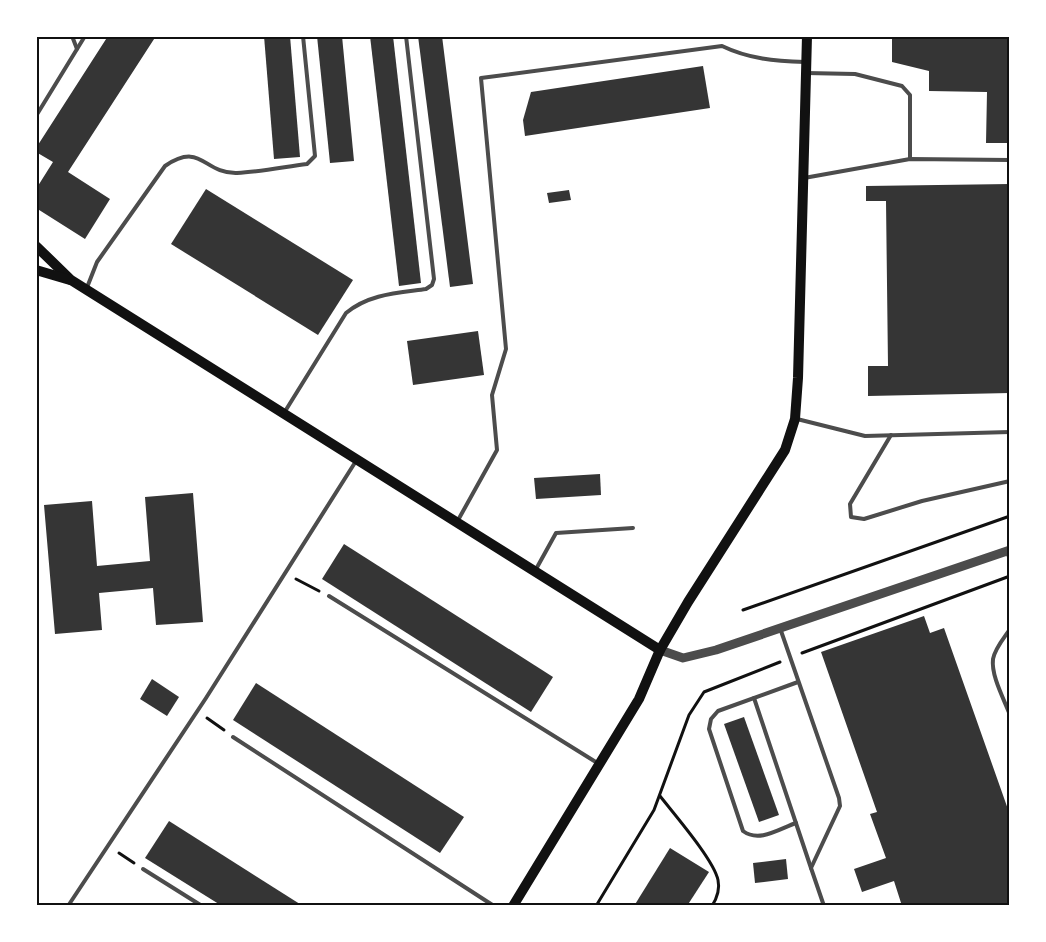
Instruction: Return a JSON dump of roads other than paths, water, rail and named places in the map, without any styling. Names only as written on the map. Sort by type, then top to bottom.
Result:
[{"type":"main road","points":[[513,906],[639,699],[660,650],[688,602],[785,450],[794,419],[808,36]]},
{"type":"main road","points":[[36,246],[71,280],[86,290],[660,650]]},
{"type":"main road","points":[[36,270],[71,280]]},
{"type":"street","points":[[660,650],[683,658],[780,628],[1009,550]]},
{"type":"lane","points":[[72,36],[77,49]]},
{"type":"lane","points":[[36,116],[85,36]]},
{"type":"lane","points":[[86,290],[97,262],[165,166],[178,158],[195,156],[221,171],[236,173],[306,164],[312,160],[315,156],[303,36]]},
{"type":"lane","points":[[284,414],[346,313],[358,303],[374,297],[426,289],[432,285],[434,279],[406,36]]},
{"type":"lane","points":[[457,523],[497,450],[492,394],[506,349],[481,78],[722,46],[742,56],[768,60],[807,62]]},
{"type":"lane","points":[[806,73],[855,74],[902,86],[910,95],[910,159]]},
{"type":"lane","points":[[804,178],[910,159],[1010,160]]},
{"type":"lane","points":[[794,419],[865,436],[1010,432]]},
{"type":"lane","points":[[891,435],[850,504],[851,517],[864,518],[922,501],[1010,481]]},
{"type":"lane","points":[[68,906],[197,712],[356,460]]},
{"type":"lane","points":[[534,572],[556,533],[633,528]]},
{"type":"lane","points":[[1009,550],[1010,560]]},
{"type":"lane","points":[[329,596],[599,764]]},
{"type":"lane","points":[[780,628],[839,798],[840,806],[811,868]]},
{"type":"lane","points":[[1010,629],[996,650],[993,660],[993,670],[1010,715]]},
{"type":"lane","points":[[796,823],[760,836],[750,836],[743,831],[709,729],[711,719],[718,711],[798,682]]},
{"type":"lane","points":[[754,698],[824,906]]},
{"type":"lane","points":[[233,737],[494,906]]},
{"type":"lane","points":[[143,869],[202,906]]}]
